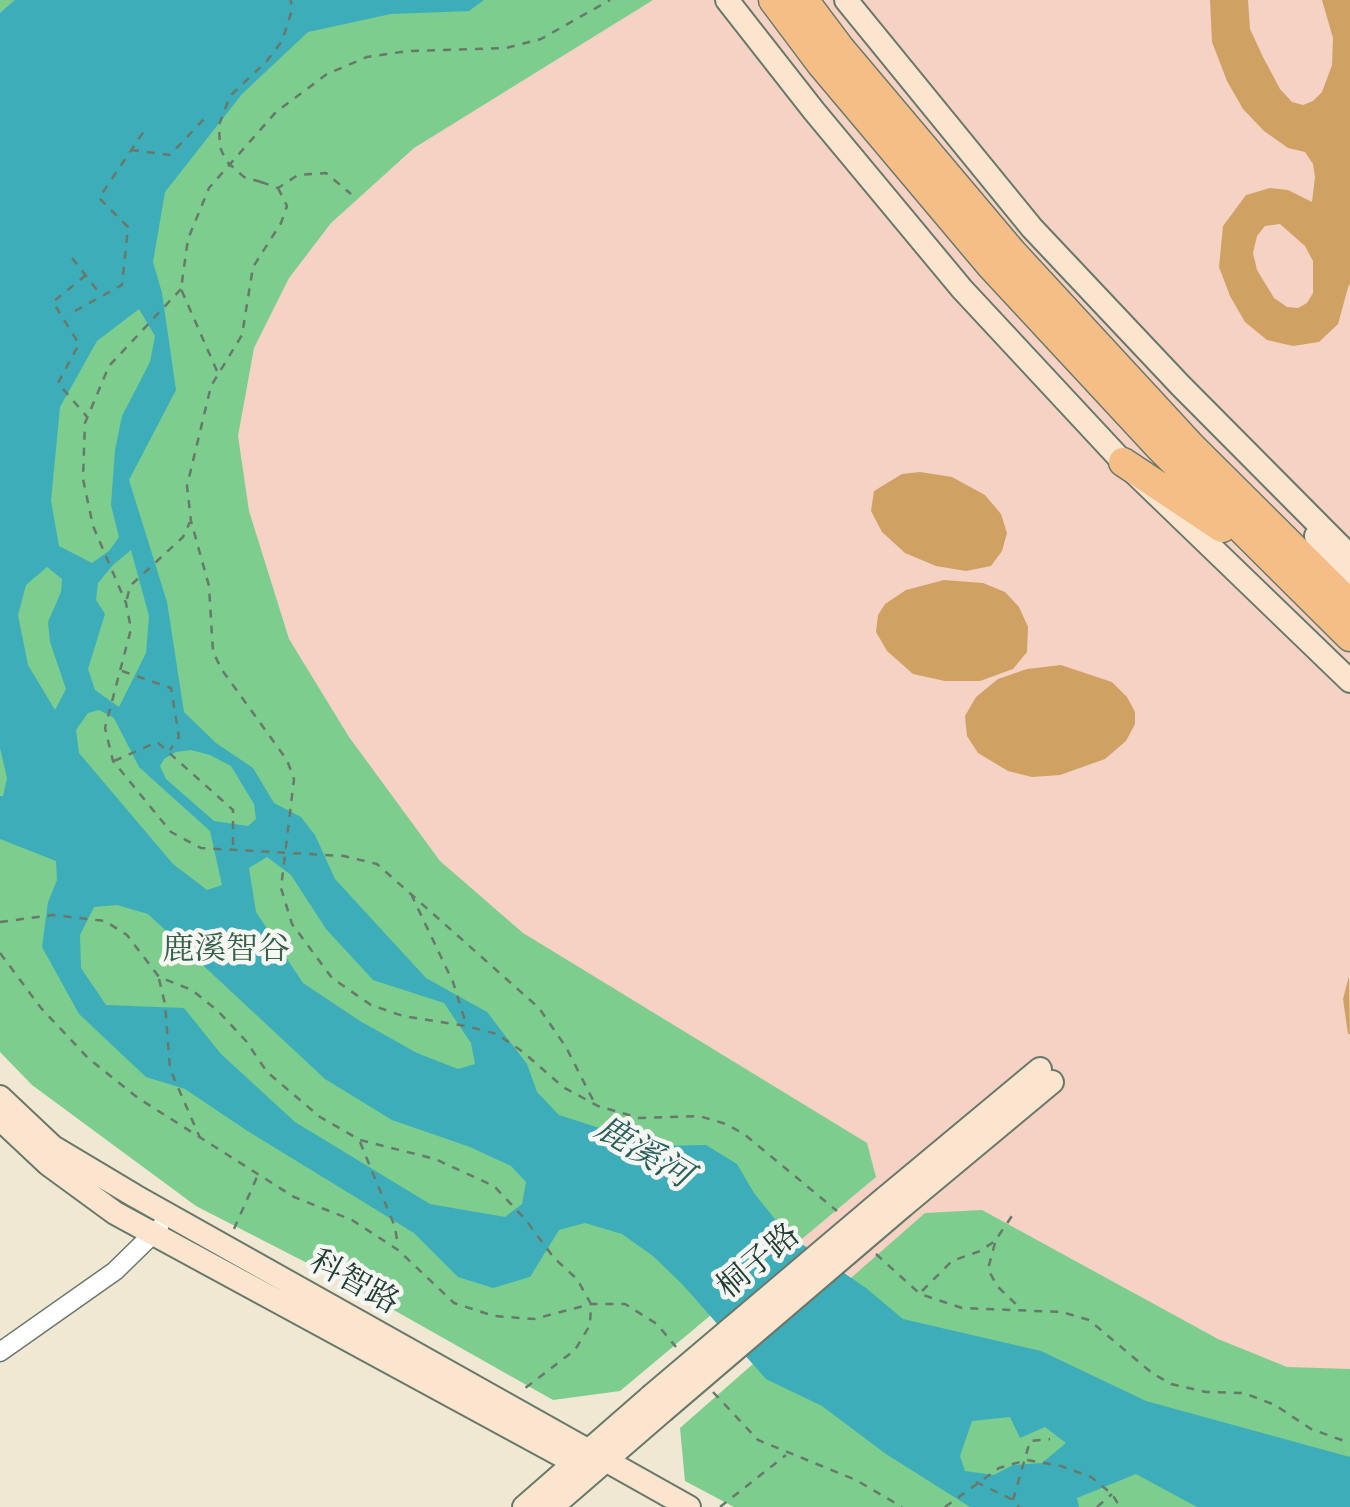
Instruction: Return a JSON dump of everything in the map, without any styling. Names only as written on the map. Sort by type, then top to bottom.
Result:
[{"type":"main road","points":[[728,0],[814,111],[962,289],[1123,462],[1350,681]]},
{"type":"main road","points":[[773,0],[821,64],[991,266],[1159,447],[1350,638]]},
{"type":"main road","points":[[804,0],[1012,252],[1192,447],[1350,604]]},
{"type":"main road","points":[[846,0],[1032,228],[1350,556]]},
{"type":"main road","points":[[1123,462],[1268,559]]},
{"type":"main road","points":[[1290,498],[1350,586]]},
{"type":"main road","name":"桐子路","points":[[524,1507],[590,1462],[1046,1076]]},
{"type":"main road","name":"科智路","points":[[0,1097],[53,1146],[161,1224],[590,1462],[689,1507]]},
{"type":"main road","name":"科智路","points":[[0,1119],[48,1164],[116,1213],[161,1224],[226,1248],[504,1404],[657,1507]]},
{"type":"main road","name":"桐子路","points":[[552,1507],[590,1462]]},
{"type":"street","points":[[0,1352],[114,1271],[161,1224]]},
{"type":"path","points":[[290,0],[291,12],[282,41],[230,96],[218,125],[226,161],[244,176],[278,188],[287,206],[252,266],[242,336],[217,371],[187,486],[191,521],[209,586],[213,652],[287,760],[294,779],[282,872],[282,888],[292,924],[332,978],[371,1004],[403,1016],[498,1034],[562,1086],[594,1104],[639,1118],[699,1116],[726,1124],[744,1134],[843,1218]]},
{"type":"path","points":[[217,371],[181,289],[188,239],[209,188],[276,112],[327,74],[367,57],[408,51],[506,48],[541,39],[610,0]]},
{"type":"path","points":[[131,150],[170,155],[204,120]]},
{"type":"path","points":[[76,310],[122,285],[128,227],[99,198],[144,131]]},
{"type":"path","points":[[278,188],[298,175],[326,174],[351,194]]},
{"type":"path","points":[[72,258],[102,296]]},
{"type":"path","points":[[86,274],[53,302],[79,344],[58,383],[88,418]]},
{"type":"path","points":[[181,289],[109,366],[88,418],[83,479],[93,526],[126,603],[131,629],[105,728],[113,762],[171,832],[201,848],[344,856],[378,864],[539,1008],[566,1047],[594,1104]]},
{"type":"path","points":[[126,603],[130,586],[183,536],[191,521]]},
{"type":"path","points":[[121,670],[172,688],[179,737],[169,752]]},
{"type":"path","points":[[113,762],[158,742],[234,810],[232,851]]},
{"type":"path","points":[[410,892],[453,982],[466,1026]]},
{"type":"path","points":[[0,922],[53,915],[105,922],[127,935],[158,978],[165,1004],[170,1070],[200,1138]]},
{"type":"path","points":[[0,953],[41,1008],[88,1058],[138,1098],[294,1197],[352,1220],[398,1250],[454,1303],[494,1316],[534,1319],[591,1304],[625,1304],[657,1324],[680,1353]]},
{"type":"path","points":[[158,978],[192,990],[218,1011],[246,1041],[267,1072],[294,1098],[360,1140],[436,1160],[494,1186],[554,1258],[577,1279],[591,1304],[590,1325],[575,1350],[504,1404]]},
{"type":"path","points":[[360,1140],[395,1227],[398,1250]]},
{"type":"path","points":[[226,1248],[258,1175]]},
{"type":"path","points":[[920,1294],[952,1261],[980,1252],[995,1241],[1016,1210]]},
{"type":"path","points":[[995,1241],[988,1269],[997,1286],[1020,1308]]},
{"type":"path","points":[[867,1244],[920,1294],[962,1308],[1020,1308],[1062,1312],[1089,1320],[1152,1373],[1171,1384],[1206,1392],[1244,1393],[1275,1405],[1311,1429],[1350,1443]]},
{"type":"path","points":[[712,1392],[758,1440],[856,1480],[902,1507]]},
{"type":"path","points":[[1013,1500],[1030,1441],[1050,1439]]},
{"type":"path","points":[[720,1507],[787,1454]]},
{"type":"path","points":[[944,1507],[999,1468],[1026,1460],[1092,1477],[1112,1494],[1120,1507]]},
{"type":"path","points":[[976,1482],[1013,1500],[1019,1507]]},
{"type":"path","points":[[1098,1507],[1112,1494]]},
{"type":"shaded area","points":[[484,0],[1350,0],[1350,1457],[866,1287],[786,1233],[559,1115],[148,446]]},
{"type":"green space","name":"鹿溪智谷","points":[[0,0],[653,0],[414,148],[331,223],[289,278],[254,348],[238,436],[249,511],[289,639],[349,737],[440,861],[523,933],[867,1143],[876,1177],[620,1391],[553,1400],[346,1283],[196,1206],[32,1085],[0,1052]]},
{"type":"green space","points":[[982,1210],[1218,1339],[1287,1367],[1350,1369],[1350,1507],[734,1507],[685,1481],[680,1428],[925,1213]]},
{"type":"water","name":"鹿溪河","points":[[15,0],[484,0],[469,11],[391,14],[308,32],[242,94],[165,192],[153,262],[162,293],[176,390],[129,480],[167,602],[184,712],[216,743],[253,768],[274,803],[301,817],[315,835],[335,879],[426,978],[487,1012],[527,1064],[537,1092],[559,1115],[655,1146],[706,1145],[737,1164],[786,1233],[866,1288],[903,1319],[1041,1351],[1146,1401],[1350,1457],[1350,1507],[1197,1507],[1136,1474],[1077,1498],[1079,1507],[970,1507],[886,1454],[822,1406],[766,1379],[682,1284],[622,1234],[585,1223],[559,1230],[530,1277],[493,1288],[458,1277],[414,1233],[185,1089],[146,1077],[79,1014],[42,947],[48,902],[57,880],[56,861],[0,839],[0,796],[7,778],[0,748],[0,13]],"holes":[[[139,309],[155,336],[150,362],[122,416],[115,450],[111,505],[119,537],[109,551],[92,563],[59,546],[51,501],[60,407],[97,341]],[[131,550],[149,616],[146,653],[119,707],[95,690],[88,669],[105,614],[96,600],[98,583]],[[47,567],[62,579],[61,592],[48,622],[50,642],[66,689],[55,710],[28,665],[18,615],[26,585]],[[99,710],[114,718],[139,767],[210,831],[222,885],[207,890],[173,864],[79,753],[76,730],[88,713]],[[191,750],[231,766],[254,804],[256,819],[248,826],[214,821],[166,779],[160,766],[164,759]],[[267,857],[291,875],[326,929],[373,980],[444,1003],[471,1043],[475,1064],[458,1069],[417,1053],[303,983],[256,912],[249,868]],[[117,905],[148,914],[325,1079],[392,1120],[511,1166],[526,1182],[522,1204],[505,1217],[430,1204],[295,1122],[221,1054],[184,1008],[106,1005],[81,968],[80,935],[94,907]],[[1010,1417],[1020,1438],[1045,1427],[1066,1443],[1042,1463],[1013,1465],[994,1475],[965,1471],[960,1456],[972,1421]]]},
{"type":"building","points":[[1210,0],[1248,0],[1250,29],[1263,57],[1280,89],[1292,102],[1303,105],[1322,92],[1332,65],[1333,38],[1322,0],[1350,0],[1350,287],[1349,284],[1338,324],[1319,342],[1293,346],[1267,340],[1245,322],[1219,267],[1223,226],[1246,195],[1270,188],[1288,190],[1312,202],[1315,177],[1305,152],[1288,148],[1243,109],[1212,42]],"holes":[[[1280,224],[1305,246],[1313,261],[1313,293],[1298,308],[1287,307],[1274,298],[1257,270],[1253,253],[1257,236],[1265,226]]]},
{"type":"building","points":[[920,472],[952,477],[985,495],[1001,514],[1007,533],[1002,551],[991,566],[966,571],[936,566],[905,553],[882,532],[871,511],[874,491],[902,474]]},
{"type":"building","points":[[944,580],[983,583],[1005,592],[1019,607],[1028,627],[1027,652],[1013,669],[980,681],[945,681],[913,674],[887,651],[876,632],[878,615],[885,604],[906,590]]},
{"type":"building","points":[[1061,665],[1112,682],[1127,697],[1135,712],[1135,724],[1126,741],[1105,759],[1060,775],[1032,777],[1008,771],[978,753],[967,736],[965,716],[976,697],[998,679],[1027,669]]},
{"type":"building","points":[[1349,976],[1350,1034],[1348,1034],[1343,999]]}]
